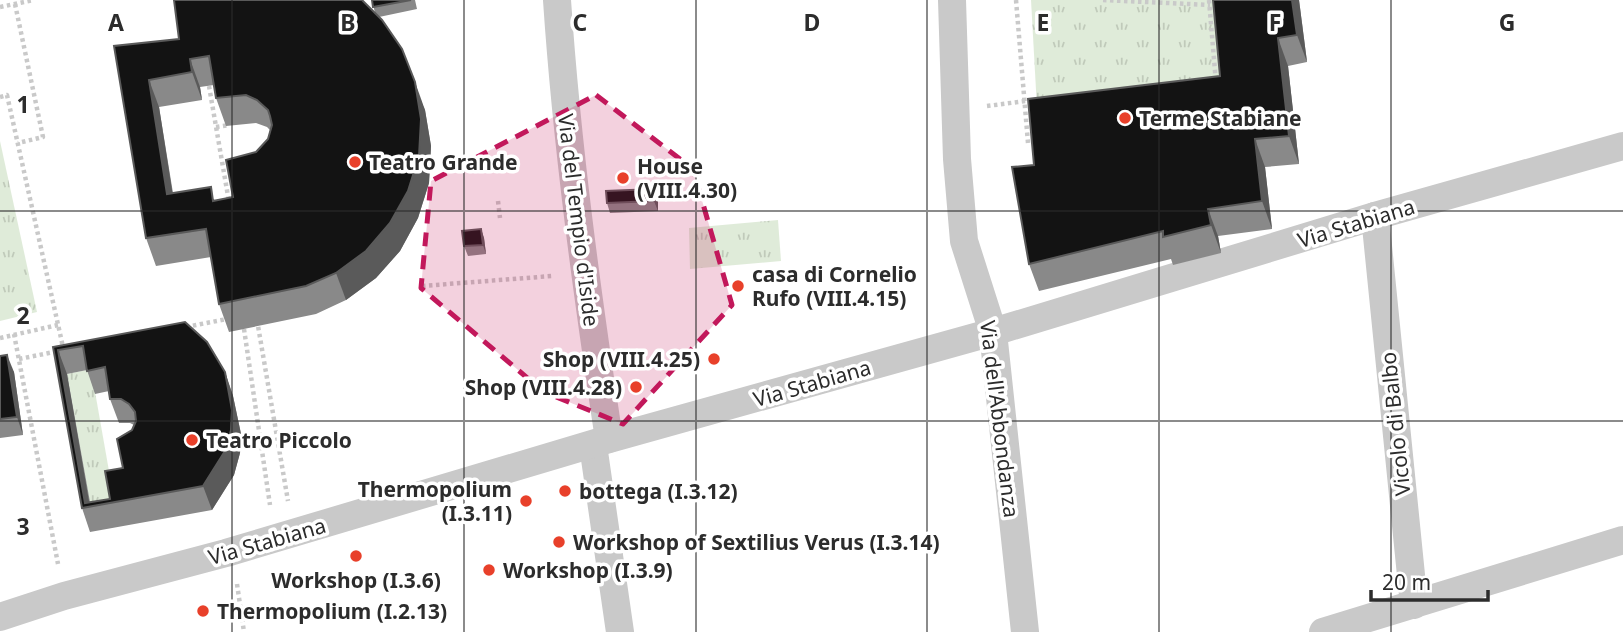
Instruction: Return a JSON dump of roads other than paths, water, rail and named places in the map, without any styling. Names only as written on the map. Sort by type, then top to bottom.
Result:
[{"type":"street","name":"Via del Tempio d'Iside","points":[[557,0],[563,91],[620,632]]},
{"type":"street","name":"Via dell'Abbondanza","points":[[952,0],[957,159],[964,241],[993,332],[1026,632]]},
{"type":"street","name":"Via Stabiana","points":[[0,617],[64,596],[226,553],[601,442],[993,332],[1376,230],[1623,146]]},
{"type":"street","name":"Vicolo di Balbo","points":[[1376,230],[1414,605]]},
{"type":"street","points":[[1323,632],[1623,540]]},
{"type":"place","name":"Terme Stabiane","points":[[1125,118]]},
{"type":"place","name":"Teatro Grande","points":[[355,162]]},
{"type":"place","name":"House (VIII.4.30)","points":[[623,178]]},
{"type":"place","name":"casa di Cornelio Rufo (VIII.4.15)","points":[[738,286]]},
{"type":"place","name":"Shop (VIII.4.25)","points":[[714,359]]},
{"type":"place","name":"Shop (VIII.4.28)","points":[[636,387]]},
{"type":"place","name":"Teatro Piccolo","points":[[192,440]]},
{"type":"place","name":"bottega (I.3.12)","points":[[565,491]]},
{"type":"place","name":"Thermopolium (I.3.11)","points":[[526,501]]},
{"type":"place","name":"Workshop of Sextilius Verus (I.3.14)","points":[[559,542]]},
{"type":"place","name":"Workshop (I.3.6)","points":[[356,556]]},
{"type":"place","name":"Workshop (I.3.9)","points":[[489,570]]},
{"type":"place","name":"Thermopolium (I.2.13)","points":[[203,611]]}]
